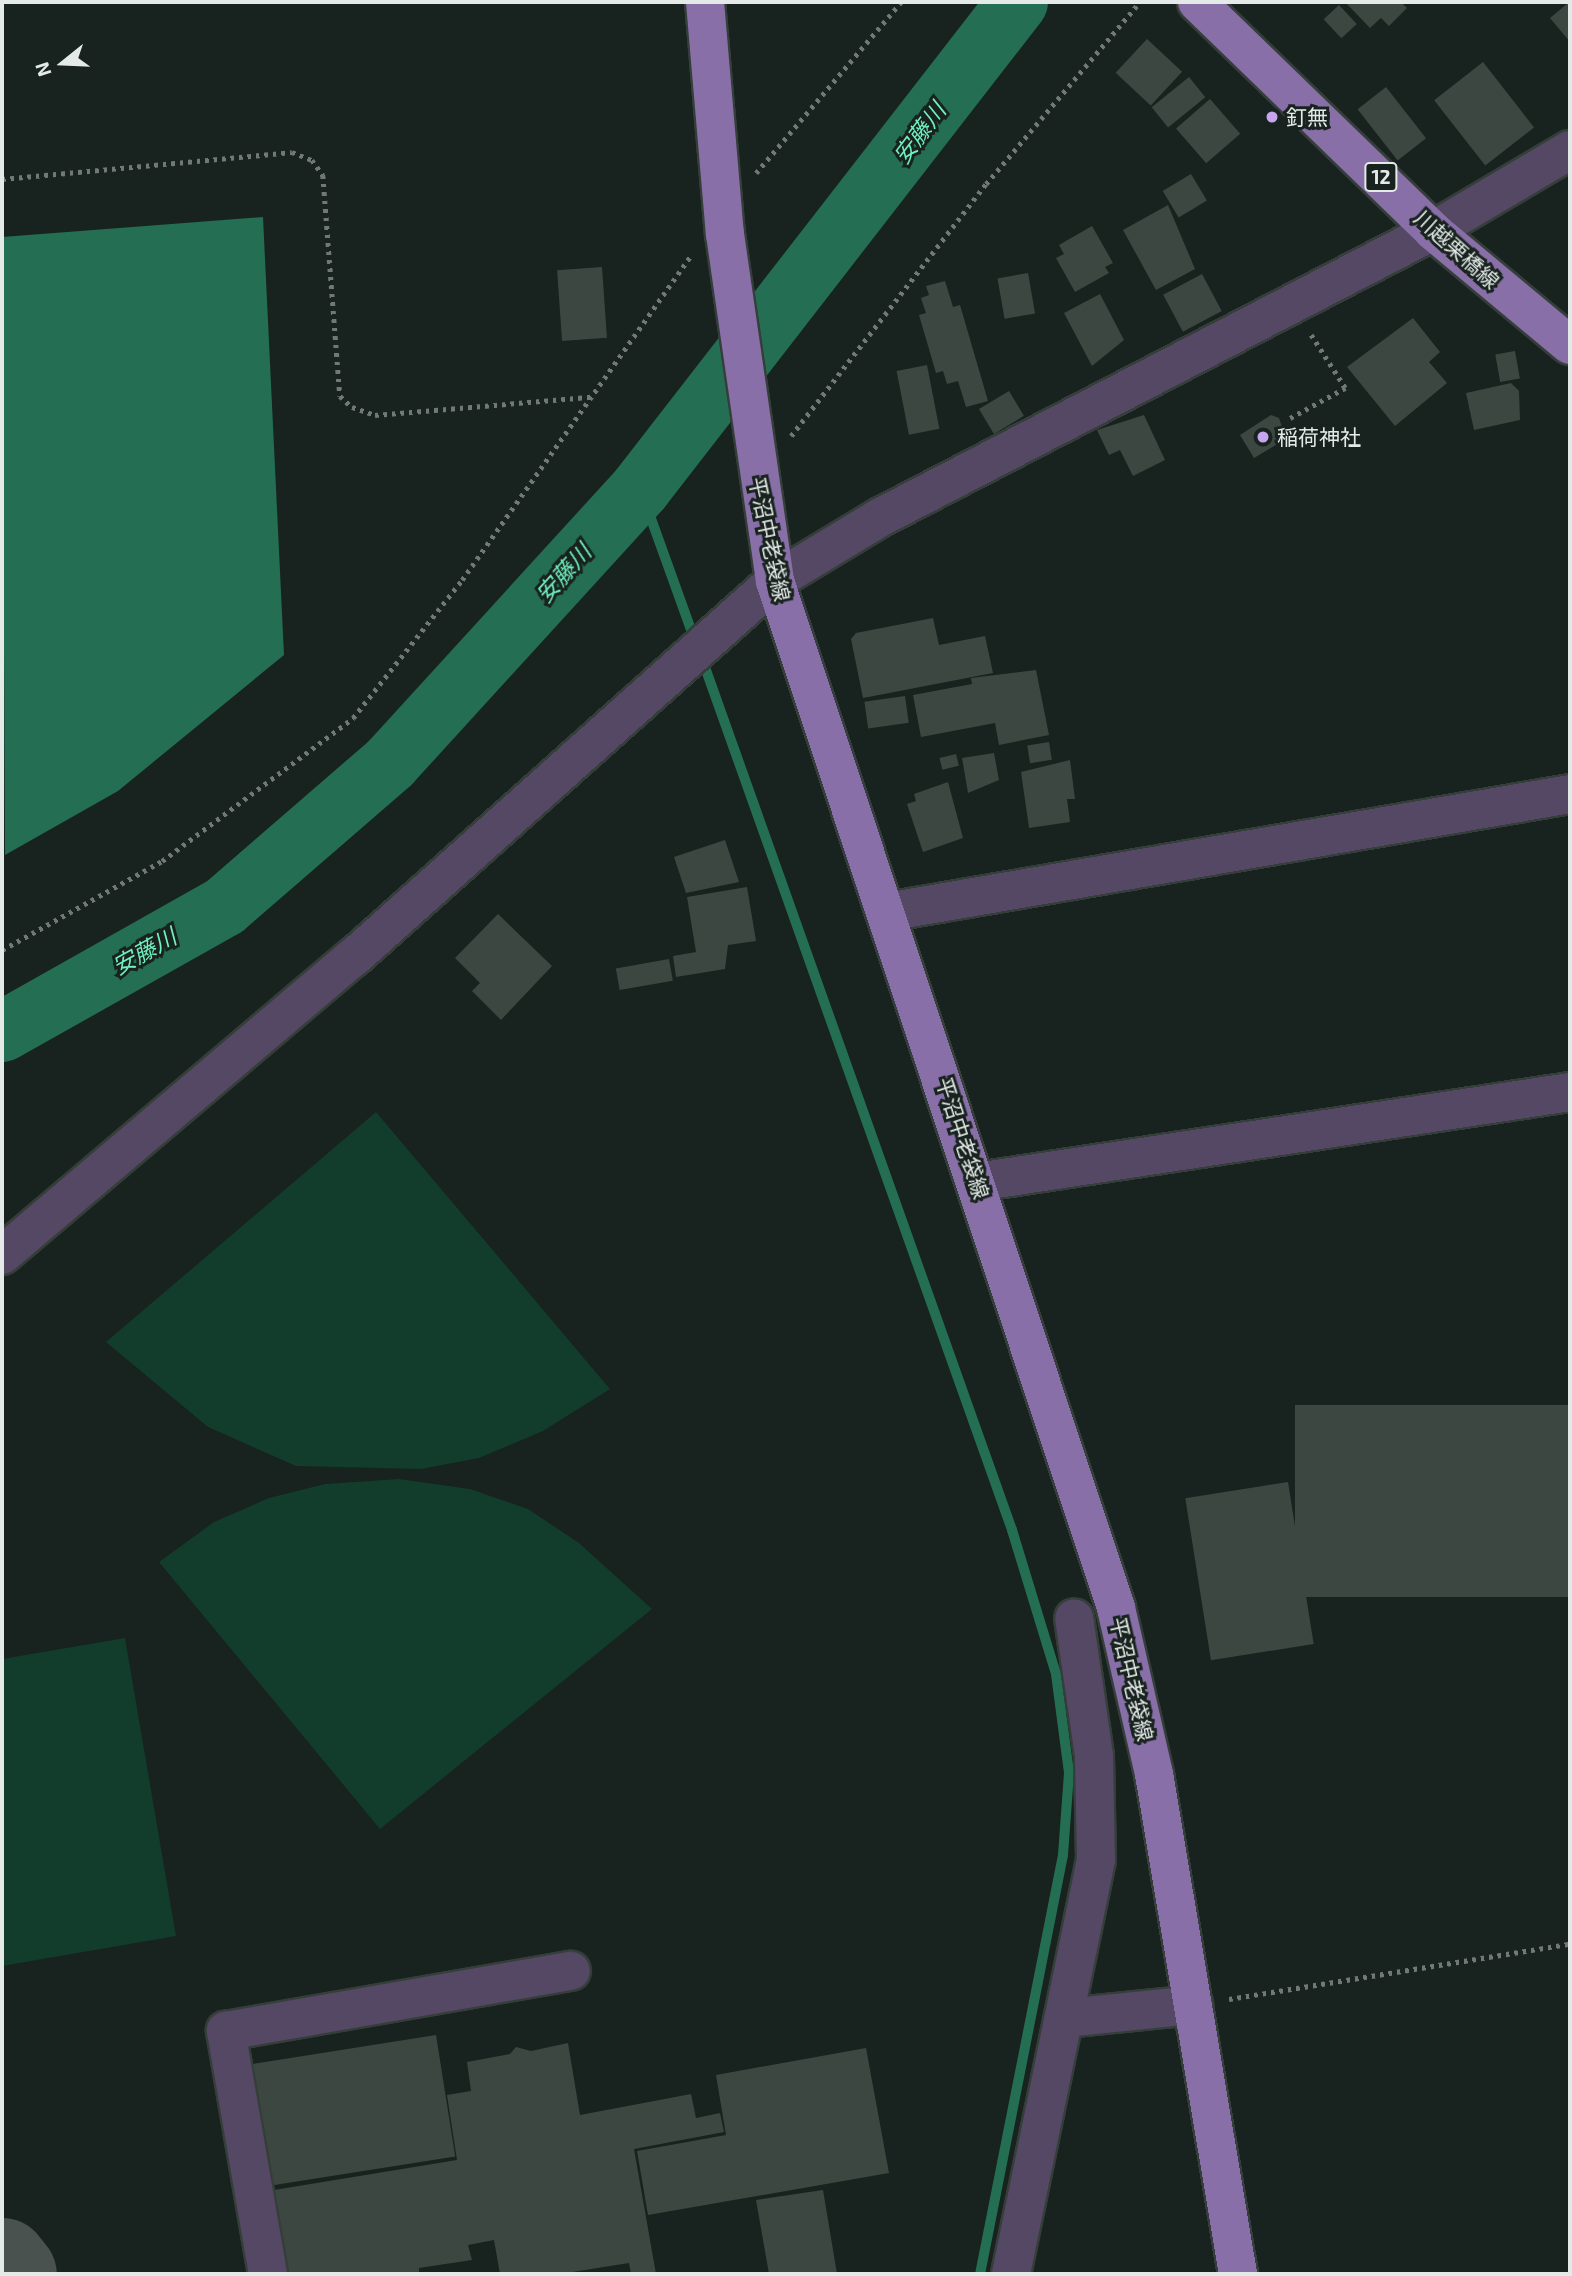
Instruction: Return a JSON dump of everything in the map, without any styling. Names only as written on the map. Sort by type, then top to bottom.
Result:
[{"type":"main road","name":"平沼中老袋線","points":[[705,2],[724,222],[756,476],[775,581],[977,1182],[1116,1608],[1154,1774],[1238,2274]]},
{"type":"main road","name":"川越栗橋線","points":[[1197,2],[1433,231],[1570,345]]},
{"type":"street","points":[[2,1255],[354,957],[775,581],[879,518],[1289,300],[1433,231],[1570,150]]},
{"type":"street","points":[[887,912],[1570,794]]},
{"type":"street","points":[[977,1182],[1570,1092]]},
{"type":"street","points":[[1011,2274],[1027,2174],[1066,2018],[1096,1860],[1098,1804],[1074,1618]]},
{"type":"street","points":[[268,2274],[226,2031],[571,1971]]},
{"type":"street","points":[[1066,2018],[1192,2004]]},
{"type":"path","points":[[2,950],[162,861],[353,718],[462,580],[591,397],[724,222],[901,2]]},
{"type":"path","points":[[756,476],[986,184],[1140,2]]},
{"type":"path","points":[[2,179],[292,152],[312,160],[323,175],[340,396],[352,407],[375,415],[591,397]]},
{"type":"path","points":[[1289,300],[1345,388],[1290,418]]},
{"type":"path","points":[[1192,2004],[1570,1944]]},
{"type":"shaded area","points":[[263,217],[284,655],[118,791],[5,855],[2,237]]},
{"type":"shaded area","points":[[376,1112],[610,1389],[543,1431],[479,1458],[421,1469],[296,1466],[208,1427],[106,1342]]},
{"type":"shaded area","points":[[399,1479],[470,1489],[528,1509],[579,1543],[652,1609],[380,1829],[159,1562],[214,1522],[269,1498],[325,1484]]},
{"type":"shaded area","points":[[125,1638],[176,1936],[2,1966],[2,1659]]},
{"type":"building","points":[[1345,2],[1401,2],[1407,8],[1389,26],[1381,18],[1370,28]]},
{"type":"building","points":[[1568,3],[1570,5],[1570,42],[1550,18]]},
{"type":"building","points":[[1339,5],[1357,24],[1341,38],[1324,19]]},
{"type":"building","points":[[1147,39],[1182,72],[1151,105],[1116,73]]},
{"type":"building","points":[[1483,62],[1534,127],[1485,166],[1434,100]]},
{"type":"building","points":[[1189,77],[1205,97],[1168,127],[1152,107]]},
{"type":"building","points":[[1386,87],[1426,138],[1398,160],[1358,109]]},
{"type":"building","points":[[1210,99],[1240,134],[1206,163],[1176,129]]},
{"type":"building","points":[[1191,174],[1207,201],[1179,218],[1163,191]]},
{"type":"building","points":[[1168,205],[1195,269],[1156,290],[1123,230]]},
{"type":"building","points":[[1092,226],[1113,263],[1105,267],[1109,273],[1075,292],[1056,258],[1064,254],[1059,245]]},
{"type":"building","points":[[602,267],[607,338],[562,341],[557,270]]},
{"type":"building","points":[[1028,273],[1035,313],[1005,319],[997,278]]},
{"type":"building","points":[[1202,274],[1222,311],[1183,332],[1163,295]]},
{"type":"building","points":[[945,281],[953,307],[960,305],[988,401],[966,407],[958,381],[947,384],[943,371],[936,373],[919,315],[926,313],[921,298],[929,295],[926,286]]},
{"type":"building","points":[[1100,294],[1124,340],[1092,366],[1064,313]]},
{"type":"building","points":[[1413,318],[1440,352],[1429,362],[1447,383],[1395,426],[1347,367]]},
{"type":"building","points":[[1515,351],[1520,379],[1500,382],[1495,354]]},
{"type":"building","points":[[927,365],[939,429],[909,435],[897,371]]},
{"type":"building","points":[[1511,383],[1519,391],[1520,420],[1474,430],[1466,393]]},
{"type":"building","points":[[1009,391],[1024,416],[994,434],[979,409]]},
{"type":"building","points":[[1144,415],[1165,460],[1133,476],[1120,450],[1109,455],[1097,430]]},
{"type":"building","name":"稲荷神社","points":[[1271,415],[1279,418],[1286,439],[1254,458],[1240,435]]},
{"type":"building","points":[[933,618],[939,645],[985,636],[993,673],[863,698],[851,639],[856,633]]},
{"type":"building","points":[[1036,670],[1049,735],[999,745],[995,723],[921,737],[913,695],[972,684],[971,678]]},
{"type":"building","points":[[905,696],[909,723],[868,728],[864,702]]},
{"type":"building","points":[[1049,742],[1052,760],[1030,763],[1027,745]]},
{"type":"building","points":[[994,753],[999,780],[968,793],[962,758]]},
{"type":"building","points":[[956,754],[959,766],[942,770],[940,758]]},
{"type":"building","points":[[1070,760],[1075,799],[1067,799],[1070,822],[1029,828],[1021,772]]},
{"type":"building","points":[[948,782],[963,838],[923,852],[907,804],[916,801],[914,794]]},
{"type":"building","points":[[725,840],[739,882],[686,893],[674,857]]},
{"type":"building","points":[[747,887],[756,941],[728,945],[725,969],[676,977],[673,956],[696,952],[687,897]]},
{"type":"building","points":[[498,914],[552,966],[501,1020],[472,991],[480,983],[455,958]]},
{"type":"building","points":[[669,959],[673,981],[620,990],[616,968]]},
{"type":"building","points":[[1295,1405],[1570,1405],[1570,1597],[1295,1597]]},
{"type":"building","points":[[1288,1482],[1314,1644],[1211,1660],[1185,1498]]},
{"type":"building","points":[[436,2035],[455,2156],[267,2186],[247,2065]]},
{"type":"building","points":[[568,2043],[580,2115],[691,2094],[696,2118],[720,2113],[724,2132],[634,2149],[656,2274],[631,2274],[629,2263],[560,2274],[500,2274],[494,2240],[468,2245],[472,2260],[419,2268],[419,2274],[287,2274],[274,2190],[457,2160],[447,2095],[471,2091],[467,2062],[510,2054],[516,2047],[531,2051]]},
{"type":"building","points":[[866,2048],[889,2173],[648,2215],[637,2151],[726,2135],[716,2075]]},
{"type":"building","points":[[823,2190],[837,2274],[769,2274],[756,2200]]},
{"type":"waterway","name":"安藤川","points":[[2,1031],[224,906],[390,762],[640,488],[1017,2]]},
{"type":"waterway","points":[[640,488],[695,641]]},
{"type":"waterway","points":[[701,656],[1012,1530],[1056,1674],[1069,1773],[1063,1855],[980,2274]]},
{"type":"taxiway","points":[[2,2263],[11,2274]]},
{"type":"place","name":"釘無","points":[[1272,117]]},
{"type":"place","name":"稲荷神社","points":[[1263,437]]}]
